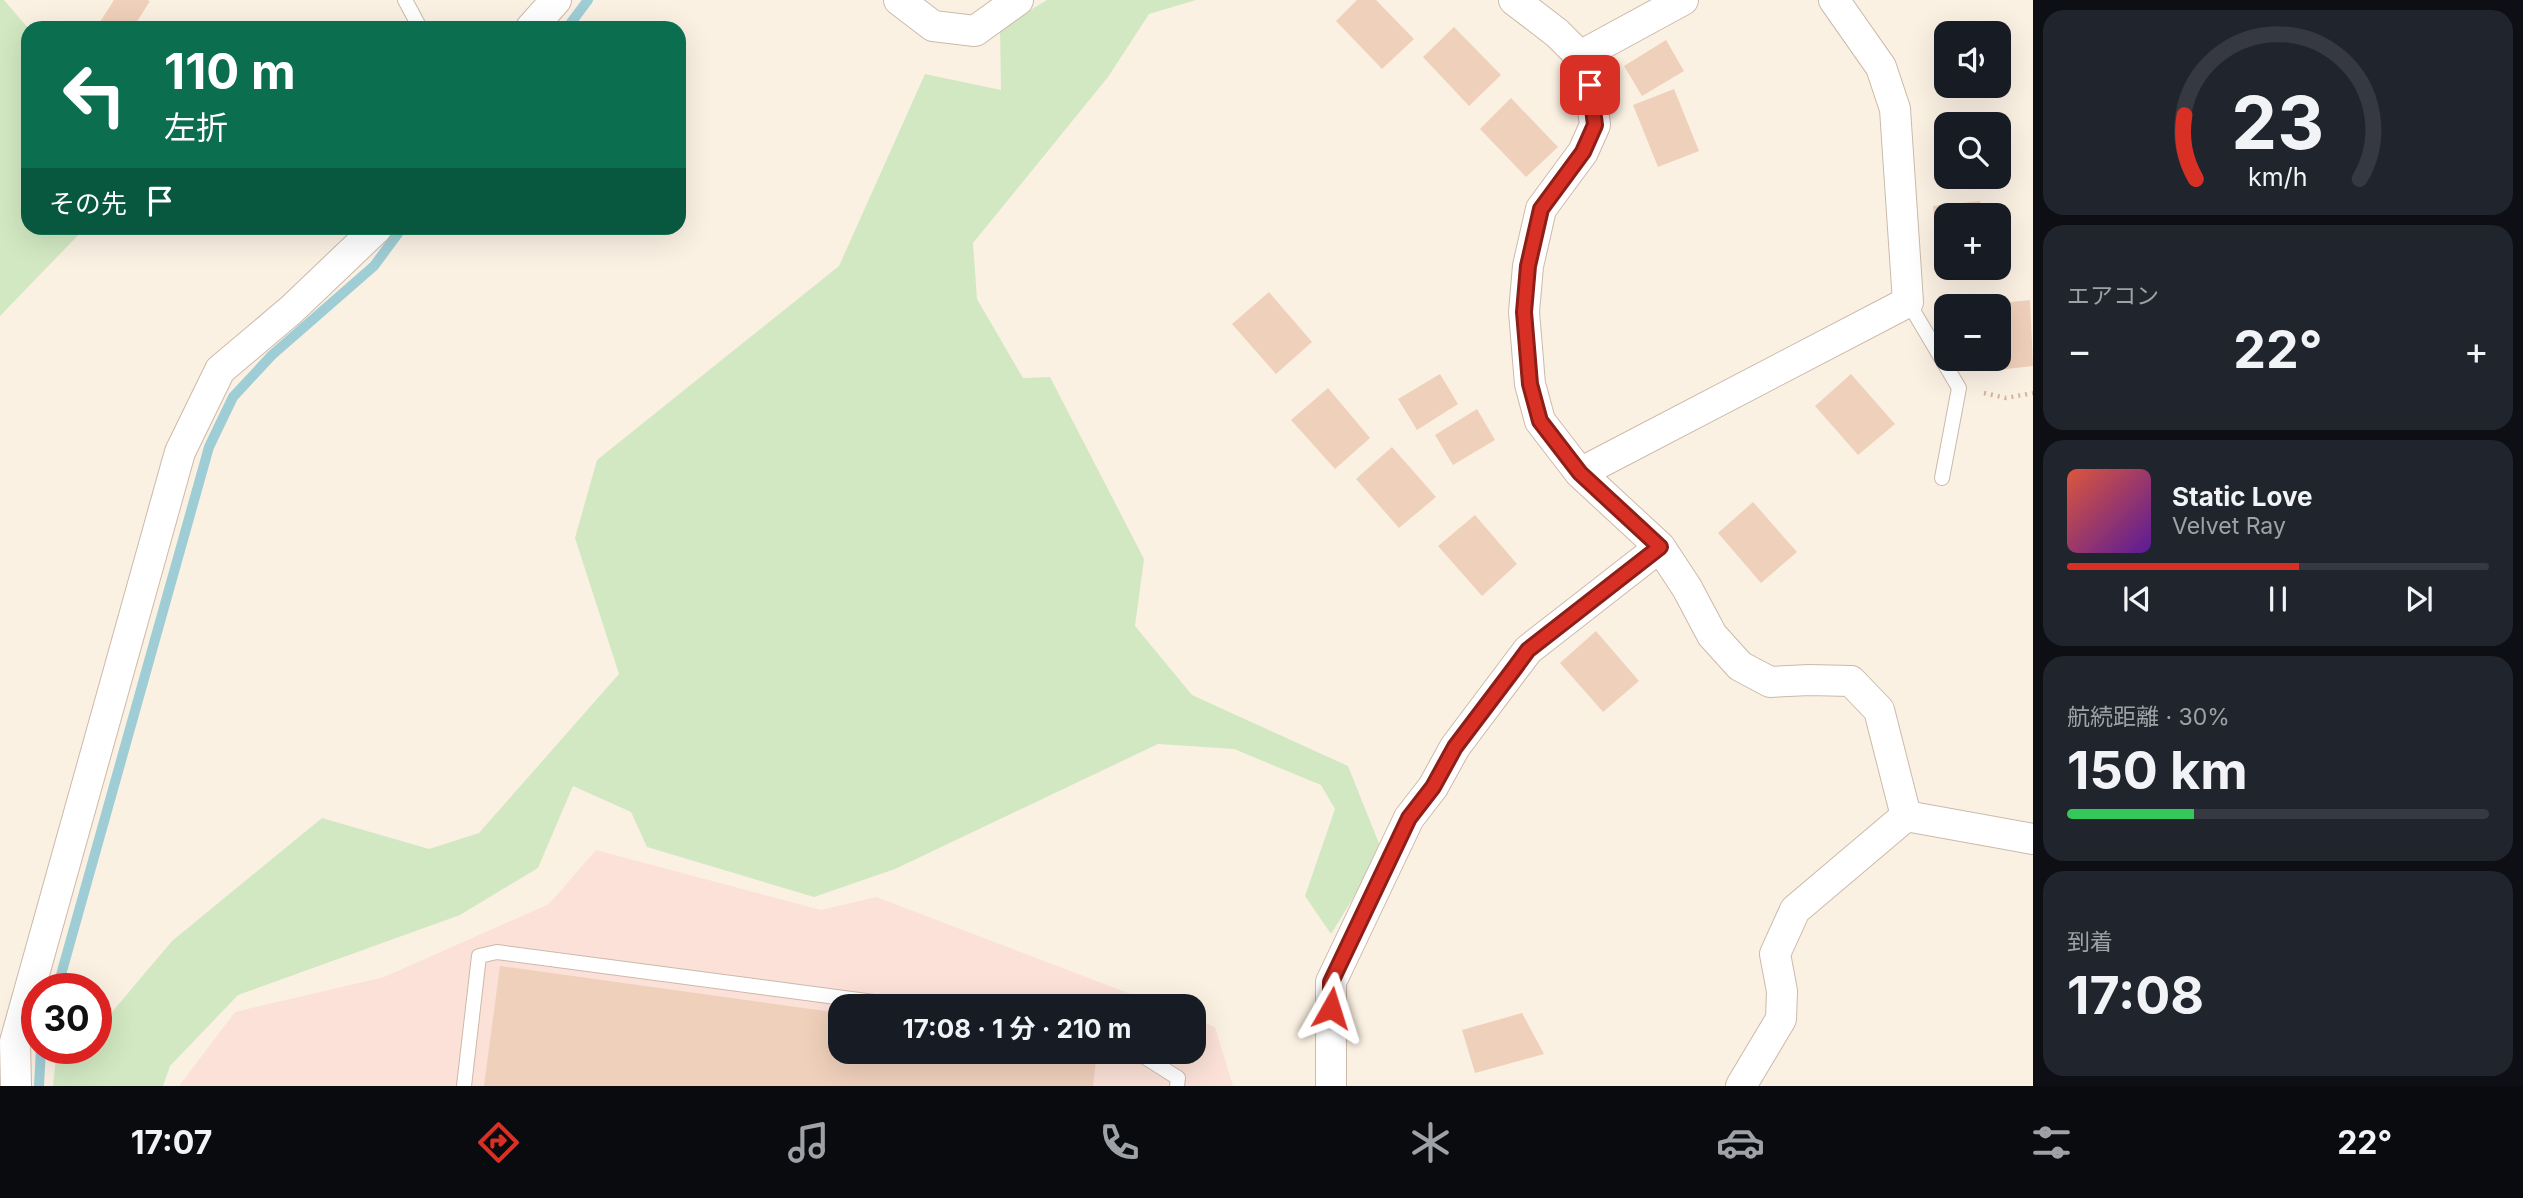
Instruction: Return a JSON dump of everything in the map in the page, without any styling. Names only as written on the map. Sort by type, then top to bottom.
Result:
[{"type":"street","points":[[537,21],[556,0]]},
{"type":"street","points":[[898,0],[933,26],[975,32],[1018,0]]},
{"type":"street","points":[[1514,0],[1557,33],[1580,56],[1590,85],[1595,125],[1583,152],[1541,209],[1528,266],[1524,312],[1530,384],[1540,421],[1580,473],[1660,547],[1687,588],[1712,635],[1740,666],[1770,682],[1851,681],[1879,710],[1906,816]]},
{"type":"street","points":[[1580,56],[1683,0]]},
{"type":"street","points":[[1580,473],[1908,302],[1895,109],[1881,66],[1834,0]]},
{"type":"street","points":[[16,1086],[15,1042],[180,452],[220,370],[291,310],[370,235]]},
{"type":"street","points":[[1331,1086],[1331,982],[1409,818],[1433,787],[1455,747],[1528,650],[1660,547]]},
{"type":"street","points":[[1906,816],[2033,839]]},
{"type":"street","points":[[1741,1086],[1781,1019],[1782,991],[1775,954],[1795,910],[1906,816]]},
{"type":"lane","points":[[405,0],[417,21]]},
{"type":"lane","points":[[1908,302],[1959,388],[1942,478]]},
{"type":"lane","points":[[464,1086],[479,956],[497,952],[828,996]]},
{"type":"lane","points":[[1156,1064],[1178,1078],[1177,1086]]},
{"type":"path","points":[[1959,388],[2006,398],[2033,393]]},
{"type":"shaded area","points":[[596,850],[821,910],[876,897],[1131,994],[828,994],[828,1064],[1206,1064],[1206,1023],[1215,1027],[1233,1086],[179,1086],[235,1012],[384,977],[549,904]]},
{"type":"green space","points":[[0,0],[4,0],[22,21],[21,235],[78,235],[0,316]]},
{"type":"green space","points":[[1047,0],[1196,0],[1149,14],[1108,77],[973,243],[977,299],[1023,378],[1050,377],[1144,559],[1135,626],[1192,695],[1348,766],[1382,851],[1331,934],[1305,896],[1335,809],[1321,785],[1234,749],[1158,744],[895,869],[814,897],[647,847],[631,812],[573,786],[538,868],[460,915],[238,995],[170,1066],[163,1086],[53,1086],[55,1064],[112,1064],[112,1012],[172,941],[322,818],[429,849],[479,833],[619,674],[575,538],[597,460],[839,266],[925,74],[1001,90],[1000,28]]},
{"type":"building","points":[[114,0],[150,1],[137,21],[101,21]]},
{"type":"building","points":[[1357,0],[1376,0],[1414,39],[1382,69],[1336,21]]},
{"type":"building","points":[[1454,27],[1501,75],[1469,106],[1423,57]]},
{"type":"building","points":[[1666,40],[1684,71],[1642,96],[1624,66]]},
{"type":"building","points":[[1674,89],[1699,151],[1658,167],[1633,105]]},
{"type":"building","points":[[1511,98],[1558,147],[1526,177],[1480,129]]},
{"type":"building","points":[[1269,292],[1312,342],[1276,374],[1232,324]]},
{"type":"building","points":[[2030,300],[2033,366],[2011,368],[2011,302]]},
{"type":"building","points":[[1440,374],[1458,404],[1417,430],[1398,399]]},
{"type":"building","points":[[1851,374],[1895,424],[1858,455],[1815,406]]},
{"type":"building","points":[[1328,388],[1370,438],[1335,469],[1291,420]]},
{"type":"building","points":[[1477,409],[1495,440],[1453,465],[1435,435]]},
{"type":"building","points":[[1392,447],[1436,497],[1399,528],[1356,479]]},
{"type":"building","points":[[1753,502],[1797,552],[1761,583],[1718,533]]},
{"type":"building","points":[[1475,515],[1517,564],[1482,596],[1438,546]]},
{"type":"building","points":[[1596,631],[1639,681],[1603,712],[1560,663]]},
{"type":"building","points":[[500,966],[828,1011],[828,1064],[1096,1064],[1093,1086],[484,1086]]},
{"type":"building","points":[[1522,1013],[1544,1054],[1475,1073],[1462,1030]]},
{"type":"waterway","points":[[572,21],[588,0]]},
{"type":"waterway","points":[[61,973],[209,447],[233,397],[272,355],[374,266],[397,235]]},
{"type":"waterway","points":[[39,1086],[40,1064]]},
{"type":"route","points":[[1331,1008],[1331,982],[1409,818],[1433,787],[1455,747],[1528,650],[1660,547],[1580,473],[1540,421],[1530,384],[1524,312],[1528,266],[1541,209],[1583,152],[1595,125],[1590,85]]}]
